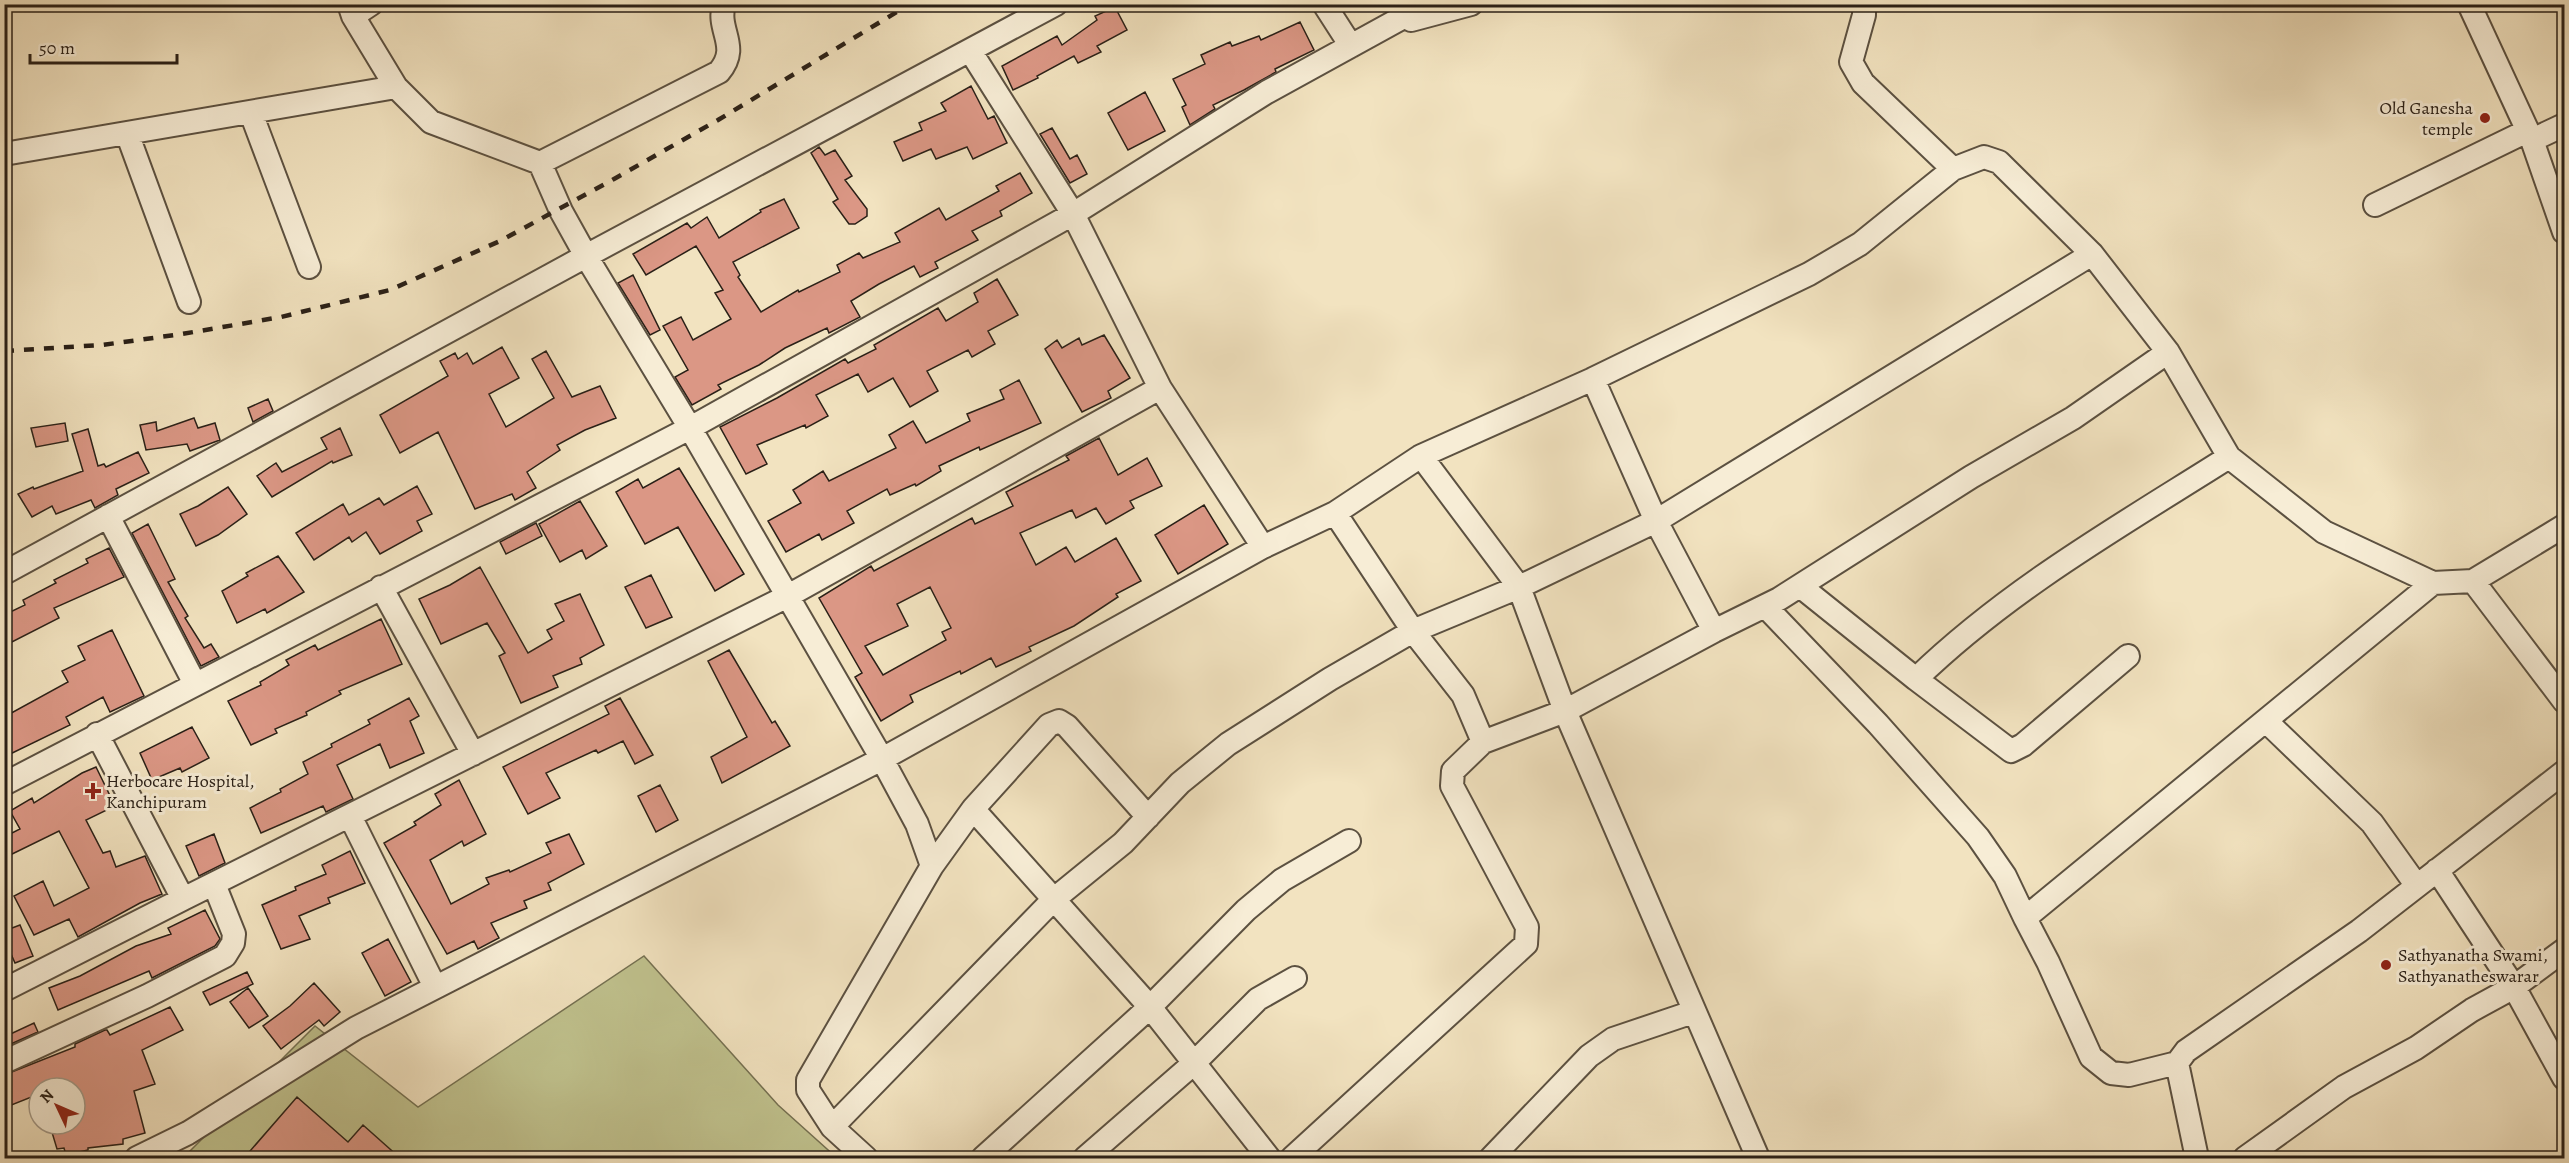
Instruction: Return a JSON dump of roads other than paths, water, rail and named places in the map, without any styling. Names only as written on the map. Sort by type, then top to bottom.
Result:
[{"type":"street","points":[[540,163],[719,72],[727,63],[730,52],[722,18],[724,4]]},
{"type":"street","points":[[4,573],[586,256],[971,52],[1056,4]]},
{"type":"street","points":[[1324,4],[1350,46]]},
{"type":"street","points":[[4,783],[690,428],[1073,214],[1267,92],[1427,4]]},
{"type":"street","points":[[1386,27],[1471,4]]},
{"type":"street","points":[[1864,4],[1864,15],[1851,62],[1863,83],[1953,170]]},
{"type":"street","points":[[2474,6],[2530,136],[2565,232]]},
{"type":"street","points":[[358,8],[396,87],[430,122],[540,163],[586,256],[690,428],[882,759],[917,824],[932,866]]},
{"type":"street","points":[[971,52],[1073,214],[1160,388],[1263,548]]},
{"type":"street","points":[[4,154],[396,87]]},
{"type":"street","points":[[250,113],[309,267]]},
{"type":"street","points":[[2375,205],[2530,136],[2565,125]]},
{"type":"street","points":[[127,133],[189,302]]},
{"type":"street","points":[[137,1158],[188,1133],[356,1028],[882,759],[1263,548],[1335,513],[1421,456],[1593,379],[1809,274],[1860,244],[1953,170],[1984,157],[2000,162],[2092,254],[2168,352],[2229,457],[2324,532],[2433,583],[2473,581],[2565,526]]},
{"type":"street","points":[[832,1127],[1053,900],[1123,843],[1180,783],[1228,744],[1330,679],[1413,631],[1519,587],[1656,521],[2092,254]]},
{"type":"street","points":[[1292,1158],[1526,944],[1527,927],[1452,786],[1453,771],[1483,742],[1565,711],[1765,606],[1971,477],[2073,418],[2168,352]]},
{"type":"street","points":[[1593,379],[1656,521],[1714,631]]},
{"type":"street","points":[[4,990],[786,597],[1160,388]]},
{"type":"street","points":[[1421,456],[1519,587],[1565,711],[1758,1158]]},
{"type":"street","points":[[1917,679],[1955,642],[2027,585],[2229,457]]},
{"type":"street","points":[[1335,513],[1413,631],[1463,695],[1483,742]]},
{"type":"street","points":[[108,516],[195,684]]},
{"type":"street","points":[[2473,581],[2565,701]]},
{"type":"street","points":[[2025,918],[2433,583]]},
{"type":"street","points":[[1800,586],[2011,751],[2023,745],[2128,656]]},
{"type":"street","points":[[381,587],[473,754]]},
{"type":"street","points":[[1765,606],[1878,724],[1978,837],[2005,876],[2048,962],[2091,1057],[2111,1073],[2129,1075],[2177,1063],[2186,1051],[2359,931],[2565,772]]},
{"type":"street","points":[[2266,720],[2372,823],[2417,886]]},
{"type":"street","points":[[866,1158],[832,1127],[808,1090],[808,1080],[932,866],[974,809],[1049,725],[1059,721],[1067,726],[1148,817]]},
{"type":"street","points":[[97,734],[183,900]]},
{"type":"street","points":[[974,809],[1150,1007],[1269,1158]]},
{"type":"street","points":[[350,816],[435,987]]},
{"type":"street","points":[[983,1158],[1150,1007],[1238,918],[1282,880],[1349,841]]},
{"type":"street","points":[[2437,870],[2514,987],[2565,1078]]},
{"type":"street","points":[[4,1062],[147,996],[225,956],[233,943],[234,934],[214,884]]},
{"type":"street","points":[[2245,1158],[2344,1087],[2416,1048],[2472,1010],[2514,987],[2565,950]]},
{"type":"street","points":[[1085,1158],[1193,1064],[1258,999],[1295,978]]},
{"type":"street","points":[[1491,1158],[1589,1056],[1613,1039],[1694,1012]]},
{"type":"street","points":[[2177,1063],[2198,1158]]},
{"type":"railway","points":[[4,351],[102,345],[182,334],[281,317],[390,290],[500,241],[614,179],[718,120],[910,4]]},
{"type":"place","name":"Old Ganesha temple","points":[[2485,118]]},
{"type":"place","name":"Herbocare Hospital, Kanchipuram","points":[[93,791]]},
{"type":"place","name":"Sathyanatha Swami, Sathyanatheswarar","points":[[2386,965]]}]
